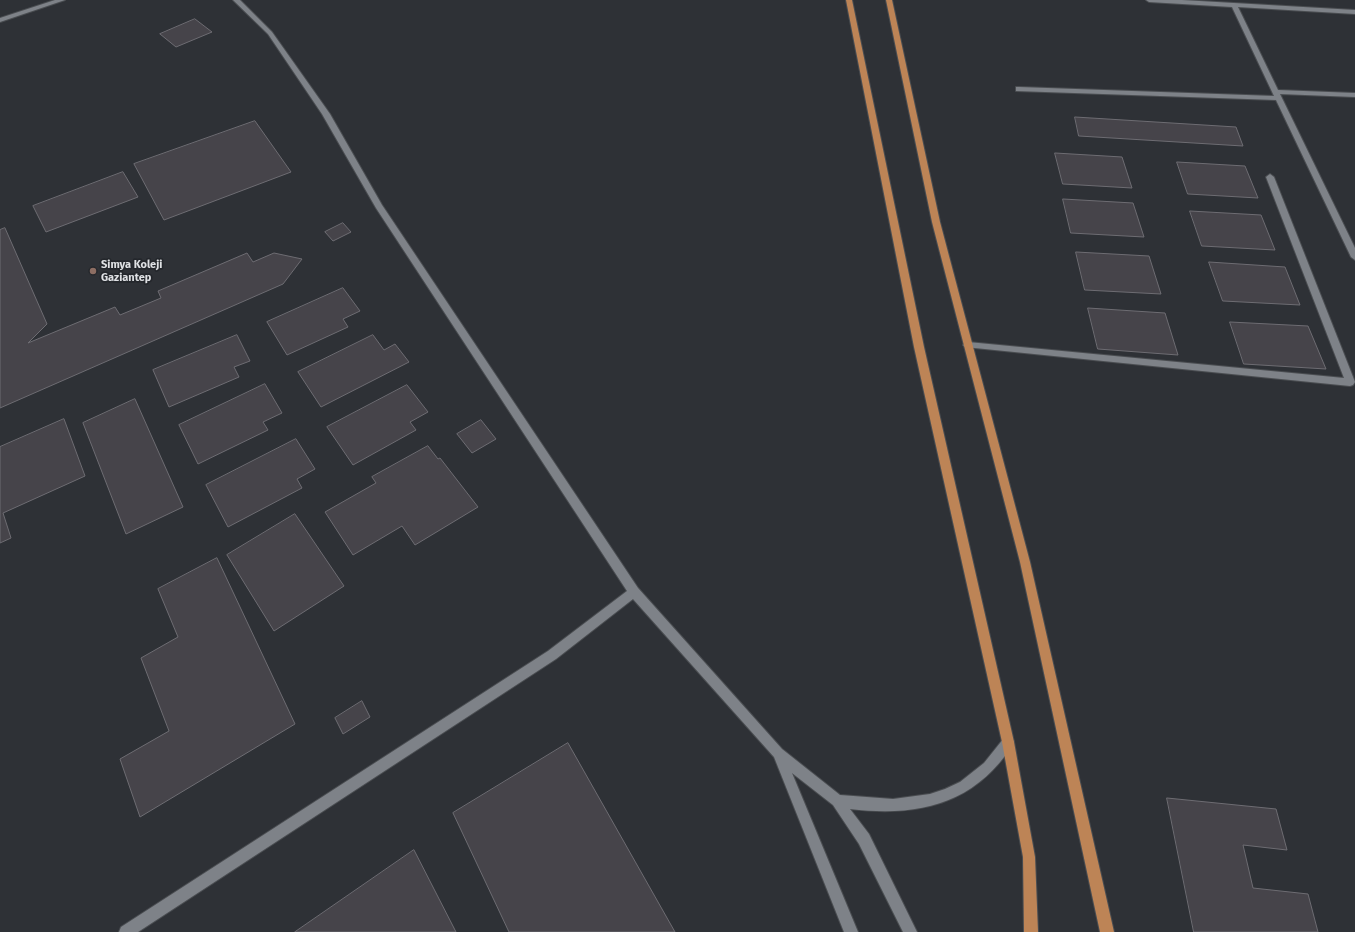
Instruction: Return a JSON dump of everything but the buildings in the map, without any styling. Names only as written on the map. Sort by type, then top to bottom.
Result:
[{"type":"main road","points":[[849,0],[919,347],[1008,742],[1029,857],[1031,932]]},
{"type":"main road","points":[[889,0],[936,222],[1025,562],[1107,932]]},
{"type":"street","points":[[0,20],[62,0]]},
{"type":"street","points":[[236,0],[270,33],[326,114],[383,212],[634,592],[778,753],[837,801],[864,839],[910,932]]},
{"type":"street","points":[[1148,0],[1355,12]]},
{"type":"street","points":[[1234,5],[1355,257]]},
{"type":"street","points":[[1019,88],[1278,95],[1355,95]]},
{"type":"street","points":[[968,345],[1350,382],[1270,177]]},
{"type":"street","points":[[126,932],[552,655],[634,592]]},
{"type":"street","points":[[837,801],[871,806],[896,806],[940,798],[961,788],[980,776],[996,760],[1008,742]]},
{"type":"street","points":[[778,753],[851,932]]},
{"type":"place","name":"Simya Koleji Gaziantep","points":[[93,271]]}]
